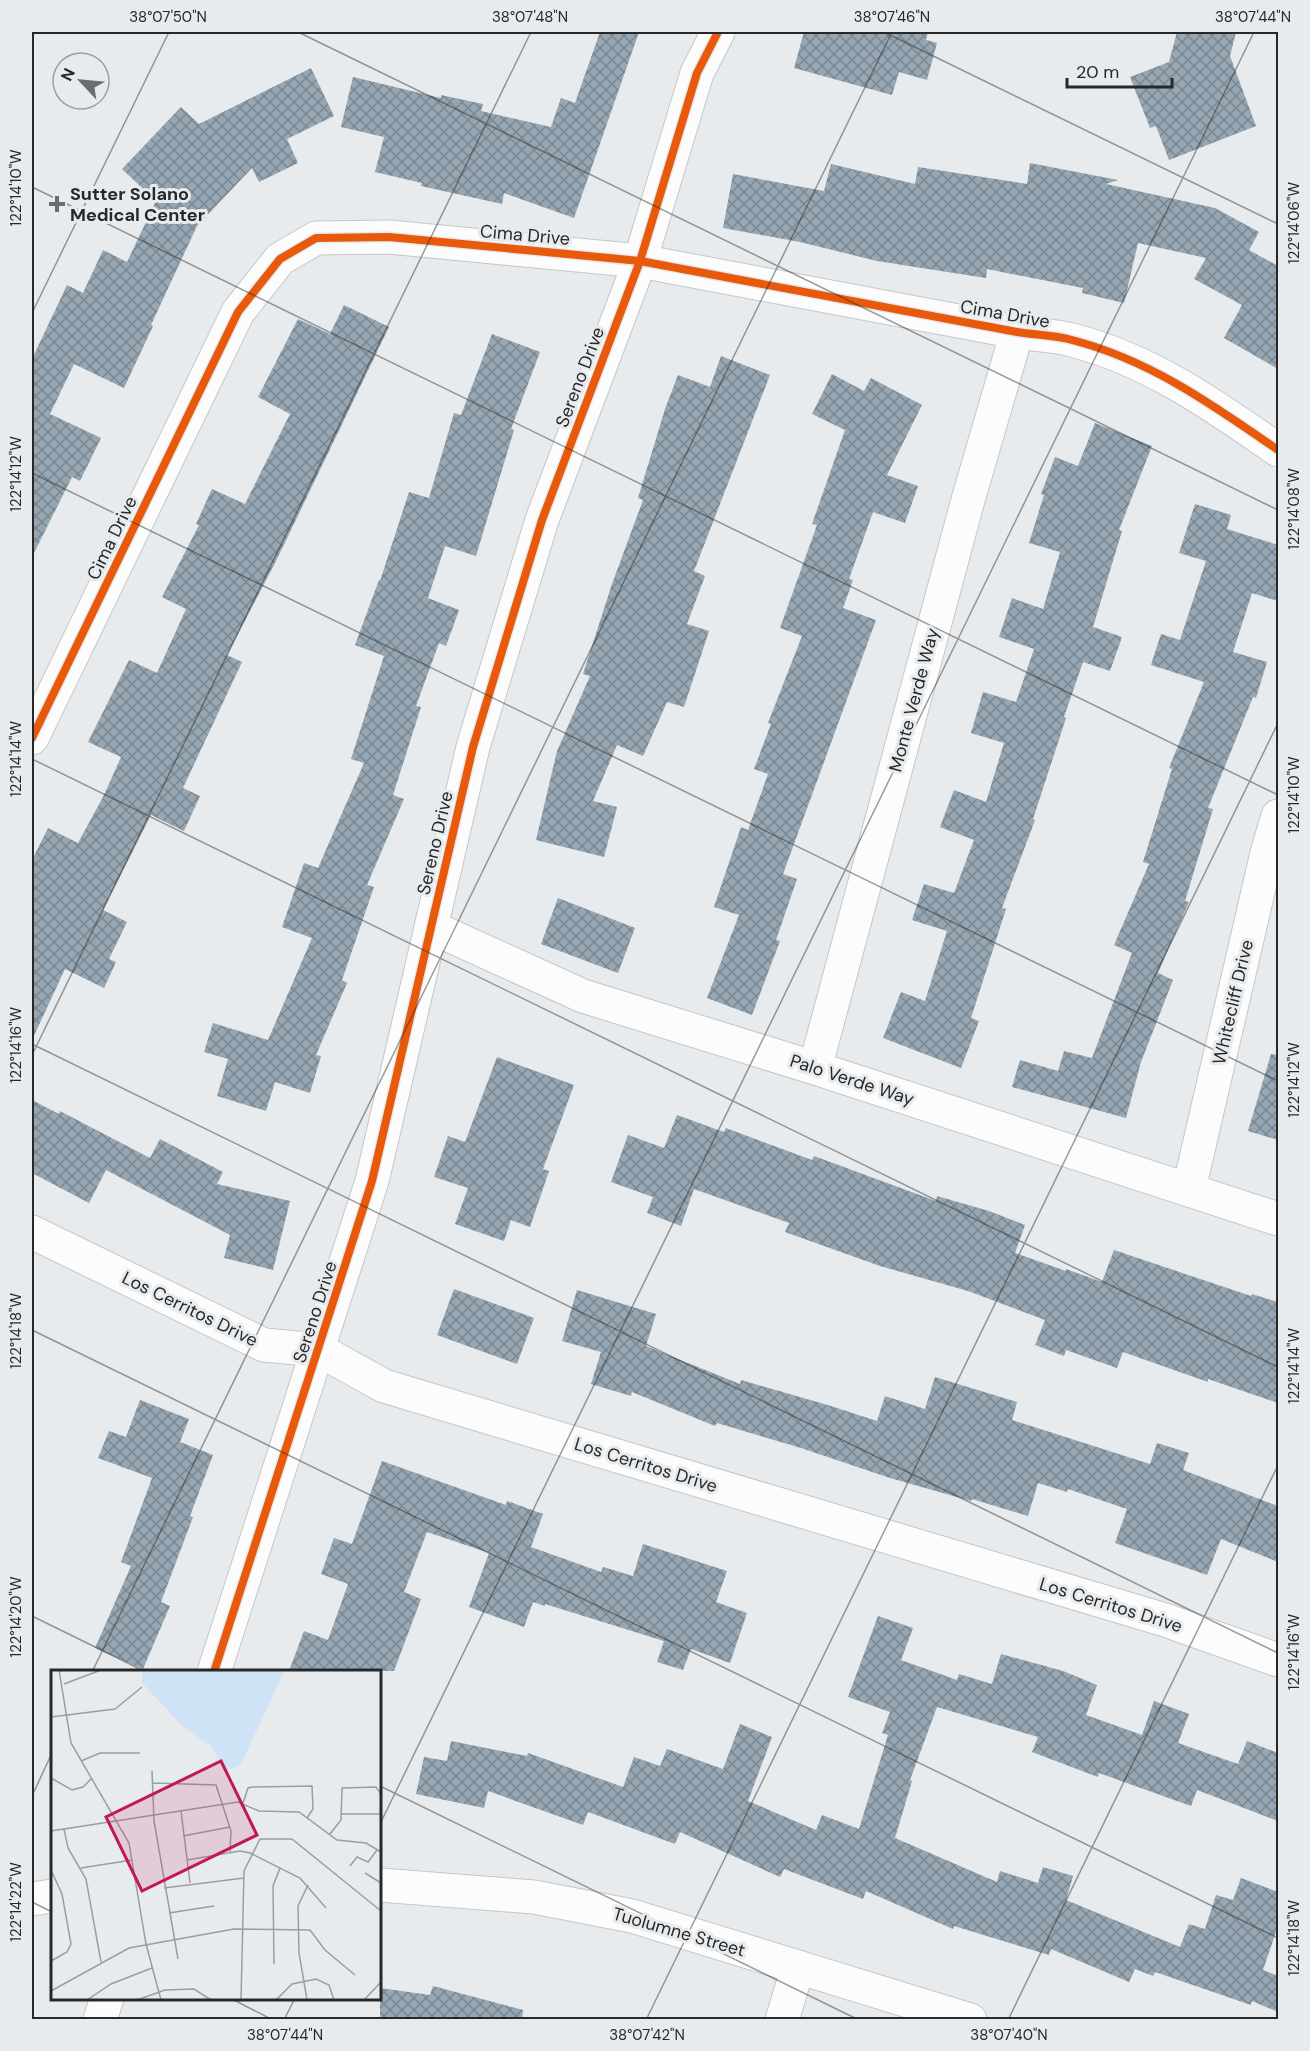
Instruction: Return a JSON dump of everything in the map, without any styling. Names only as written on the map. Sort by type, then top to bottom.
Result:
[{"type":"street","name":"Sereno Drive","points":[[214,1670],[372,1181],[473,747],[542,520],[640,261],[697,73],[718,32]]},
{"type":"street","name":"Cima Drive","points":[[32,738],[238,312],[280,259],[316,238],[389,237],[640,261],[1017,332],[1071,340],[1141,364],[1196,394],[1278,450]]},
{"type":"street","name":"Monte Verde Way","points":[[815,1068],[964,511],[1017,332]]},
{"type":"street","name":"Whitecliff Drive","points":[[1189,1189],[1278,816]]},
{"type":"street","name":"Palo Verde Way","points":[[431,927],[583,996],[815,1068],[1278,1220]]},
{"type":"street","name":"Los Cerritos Drive","points":[[32,1232],[264,1345],[319,1350],[384,1386],[1165,1620],[1278,1660]]},
{"type":"street","name":"Tuolumne Street","points":[[381,1885],[534,1897],[632,1916],[970,2019]]},
{"type":"street","points":[[32,1899],[51,1896]]},
{"type":"street","points":[[782,2019],[798,1966]]},
{"type":"street","points":[[100,2019],[106,2000]]},
{"type":"building","points":[[600,32],[639,32],[574,218],[504,193],[502,204],[421,186],[422,183],[375,172],[384,137],[341,127],[353,77],[441,98],[441,95],[483,104],[481,111],[551,127],[561,98],[575,103]]},
{"type":"building","points":[[804,32],[928,32],[926,40],[937,43],[927,80],[899,72],[892,95],[794,68]]},
{"type":"building","points":[[1177,32],[1236,32],[1230,56],[1256,126],[1169,160],[1156,126],[1150,128],[1130,77],[1169,62]]},
{"type":"building","points":[[311,68],[334,116],[287,139],[298,163],[259,182],[252,168],[197,226],[124,388],[74,364],[50,414],[101,438],[80,481],[72,477],[32,557],[32,359],[67,285],[83,293],[103,250],[127,262],[156,201],[122,169],[181,107],[199,124]]},
{"type":"building","points":[[1030,163],[1118,180],[1106,184],[1215,208],[1259,232],[1249,250],[1278,266],[1278,369],[1224,338],[1242,305],[1194,279],[1206,258],[1138,243],[1124,303],[1082,293],[1083,288],[987,269],[986,278],[877,261],[800,242],[723,228],[733,174],[824,191],[831,164],[915,184],[918,167],[1027,184]]},
{"type":"building","points":[[344,305],[389,327],[276,561],[227,655],[242,662],[183,788],[200,796],[184,831],[151,815],[103,910],[127,922],[109,959],[116,962],[104,988],[65,969],[32,1040],[32,860],[48,828],[78,843],[104,795],[121,757],[88,742],[129,660],[157,673],[186,609],[162,597],[199,525],[196,524],[212,489],[245,504],[290,414],[258,397],[298,319],[330,334]]},
{"type":"building","points":[[492,334],[540,352],[511,429],[514,430],[476,556],[445,546],[428,598],[459,610],[446,646],[439,643],[416,706],[421,707],[393,795],[404,799],[367,885],[374,887],[342,980],[347,983],[316,1055],[321,1056],[310,1093],[275,1082],[266,1111],[217,1096],[228,1059],[204,1052],[213,1023],[268,1040],[312,938],[282,927],[304,863],[318,868],[364,763],[351,759],[384,656],[355,645],[380,581],[409,492],[429,498],[454,413],[461,415]]},
{"type":"building","points":[[721,356],[770,375],[694,571],[705,576],[687,624],[709,631],[684,707],[667,702],[643,756],[617,745],[593,801],[617,807],[604,857],[536,840],[557,751],[590,676],[583,674],[612,584],[643,500],[638,498],[665,409],[678,375],[710,387]]},
{"type":"building","points":[[832,374],[864,391],[871,378],[922,405],[887,475],[918,486],[905,523],[873,512],[849,579],[853,580],[843,608],[876,620],[783,874],[797,879],[776,940],[780,941],[752,1015],[707,998],[739,915],[714,907],[741,827],[748,830],[768,774],[754,769],[771,724],[768,723],[802,636],[780,628],[817,525],[812,524],[845,430],[812,414]]},
{"type":"building","points":[[1095,423],[1152,446],[1119,530],[1122,531],[1093,627],[1122,637],[1110,671],[1083,662],[1033,819],[1035,820],[1002,908],[1006,909],[971,1018],[979,1021],[961,1068],[883,1038],[901,992],[925,1001],[947,931],[912,920],[924,884],[954,893],[974,840],[940,827],[954,790],[986,802],[1004,743],[971,733],[983,692],[1016,702],[1034,649],[999,637],[1012,598],[1043,609],[1060,552],[1029,543],[1044,495],[1041,494],[1055,457],[1078,466]]},
{"type":"building","points":[[1195,504],[1231,515],[1227,529],[1278,545],[1278,601],[1252,593],[1233,652],[1267,662],[1256,698],[1253,697],[1208,808],[1213,809],[1185,901],[1189,902],[1158,973],[1173,980],[1141,1062],[1126,1118],[1012,1087],[1020,1060],[1058,1071],[1064,1051],[1092,1058],[1132,953],[1114,945],[1149,864],[1143,862],[1172,769],[1169,768],[1204,682],[1151,665],[1161,634],[1180,640],[1206,561],[1179,553]]},
{"type":"building","points":[[558,898],[635,928],[618,973],[541,944]]},
{"type":"building","points":[[1271,1054],[1278,1055],[1278,1140],[1248,1131]]},
{"type":"building","points":[[497,1057],[574,1085],[543,1169],[549,1171],[530,1227],[511,1220],[504,1241],[455,1224],[468,1188],[434,1177],[448,1136],[465,1142]]},
{"type":"building","points":[[32,1100],[59,1114],[60,1111],[150,1158],[160,1139],[223,1172],[217,1184],[290,1201],[273,1270],[224,1258],[230,1235],[106,1170],[89,1203],[32,1173]]},
{"type":"building","points":[[677,1115],[724,1132],[726,1128],[812,1160],[814,1156],[936,1201],[937,1196],[989,1211],[1025,1225],[1015,1253],[1066,1271],[1066,1269],[1102,1282],[1114,1250],[1251,1296],[1252,1294],[1278,1302],[1278,1403],[1208,1379],[1208,1382],[1123,1352],[1117,1368],[1066,1350],[1064,1356],[1035,1345],[1045,1320],[968,1291],[880,1266],[785,1232],[789,1223],[694,1189],[681,1226],[647,1213],[653,1197],[611,1182],[628,1135],[664,1148]]},
{"type":"building","points":[[454,1289],[534,1318],[517,1364],[437,1335]]},
{"type":"building","points":[[577,1290],[656,1314],[646,1346],[740,1384],[741,1380],[877,1421],[885,1396],[925,1409],[935,1377],[1017,1402],[1012,1420],[1150,1464],[1157,1443],[1189,1453],[1183,1470],[1278,1506],[1278,1562],[1221,1539],[1207,1575],[1115,1543],[1127,1509],[1068,1489],[1067,1492],[1038,1483],[1028,1516],[890,1478],[717,1423],[715,1426],[632,1392],[631,1396],[591,1384],[601,1352],[562,1341]]},
{"type":"building","points":[[140,1400],[189,1419],[180,1442],[213,1455],[190,1516],[193,1517],[161,1602],[170,1606],[143,1669],[95,1648],[131,1566],[121,1562],[152,1478],[98,1458],[109,1431],[126,1437]]},
{"type":"building","points":[[382,1461],[506,1505],[507,1501],[543,1514],[531,1547],[601,1572],[603,1567],[633,1576],[643,1544],[727,1571],[716,1602],[747,1613],[730,1663],[691,1649],[683,1670],[657,1662],[664,1641],[545,1604],[545,1606],[533,1602],[524,1627],[469,1607],[489,1553],[427,1532],[404,1592],[421,1599],[394,1671],[289,1670],[304,1631],[328,1640],[348,1584],[321,1574],[334,1538],[352,1544]]},
{"type":"building","points":[[878,1616],[913,1628],[901,1660],[957,1680],[959,1674],[992,1684],[1001,1654],[1063,1671],[1097,1685],[1086,1715],[1142,1735],[1154,1701],[1189,1714],[1178,1743],[1238,1764],[1247,1741],[1278,1753],[1278,1821],[1197,1790],[1191,1806],[1099,1773],[1098,1777],[1032,1752],[1038,1737],[937,1707],[910,1780],[912,1781],[895,1838],[997,1882],[1000,1871],[1038,1883],[1043,1867],[1073,1876],[1066,1900],[1180,1947],[1189,1924],[1205,1929],[1216,1895],[1233,1900],[1241,1878],[1278,1892],[1278,1926],[1263,1970],[1278,1976],[1278,2012],[1252,2001],[1251,2005],[1155,1972],[1153,1976],[1135,1969],[1129,1982],[1051,1949],[1049,1955],[954,1926],[953,1929],[866,1891],[863,1899],[784,1869],[780,1877],[680,1832],[675,1844],[588,1812],[583,1825],[488,1791],[484,1808],[416,1794],[424,1757],[447,1761],[451,1741],[527,1756],[528,1753],[623,1787],[634,1757],[660,1766],[667,1749],[723,1769],[740,1724],[772,1737],[748,1801],[816,1830],[822,1815],[859,1829],[888,1735],[882,1733],[890,1712],[848,1697]]},
{"type":"building","points":[[433,1986],[523,2010],[522,2019],[380,2019],[381,1988],[430,1995]]},
{"type":"cycle path","points":[[215,1670],[372,1181],[473,747],[542,520],[640,261],[697,73],[718,32]]},
{"type":"cycle path","points":[[32,738],[238,312],[280,259],[316,238],[389,237],[640,261],[1017,332],[1065,338],[1128,359],[1154,372],[1205,401],[1278,450]]},
{"type":"place","name":"Sutter Solano Medical Center","points":[[57,204]]}]
